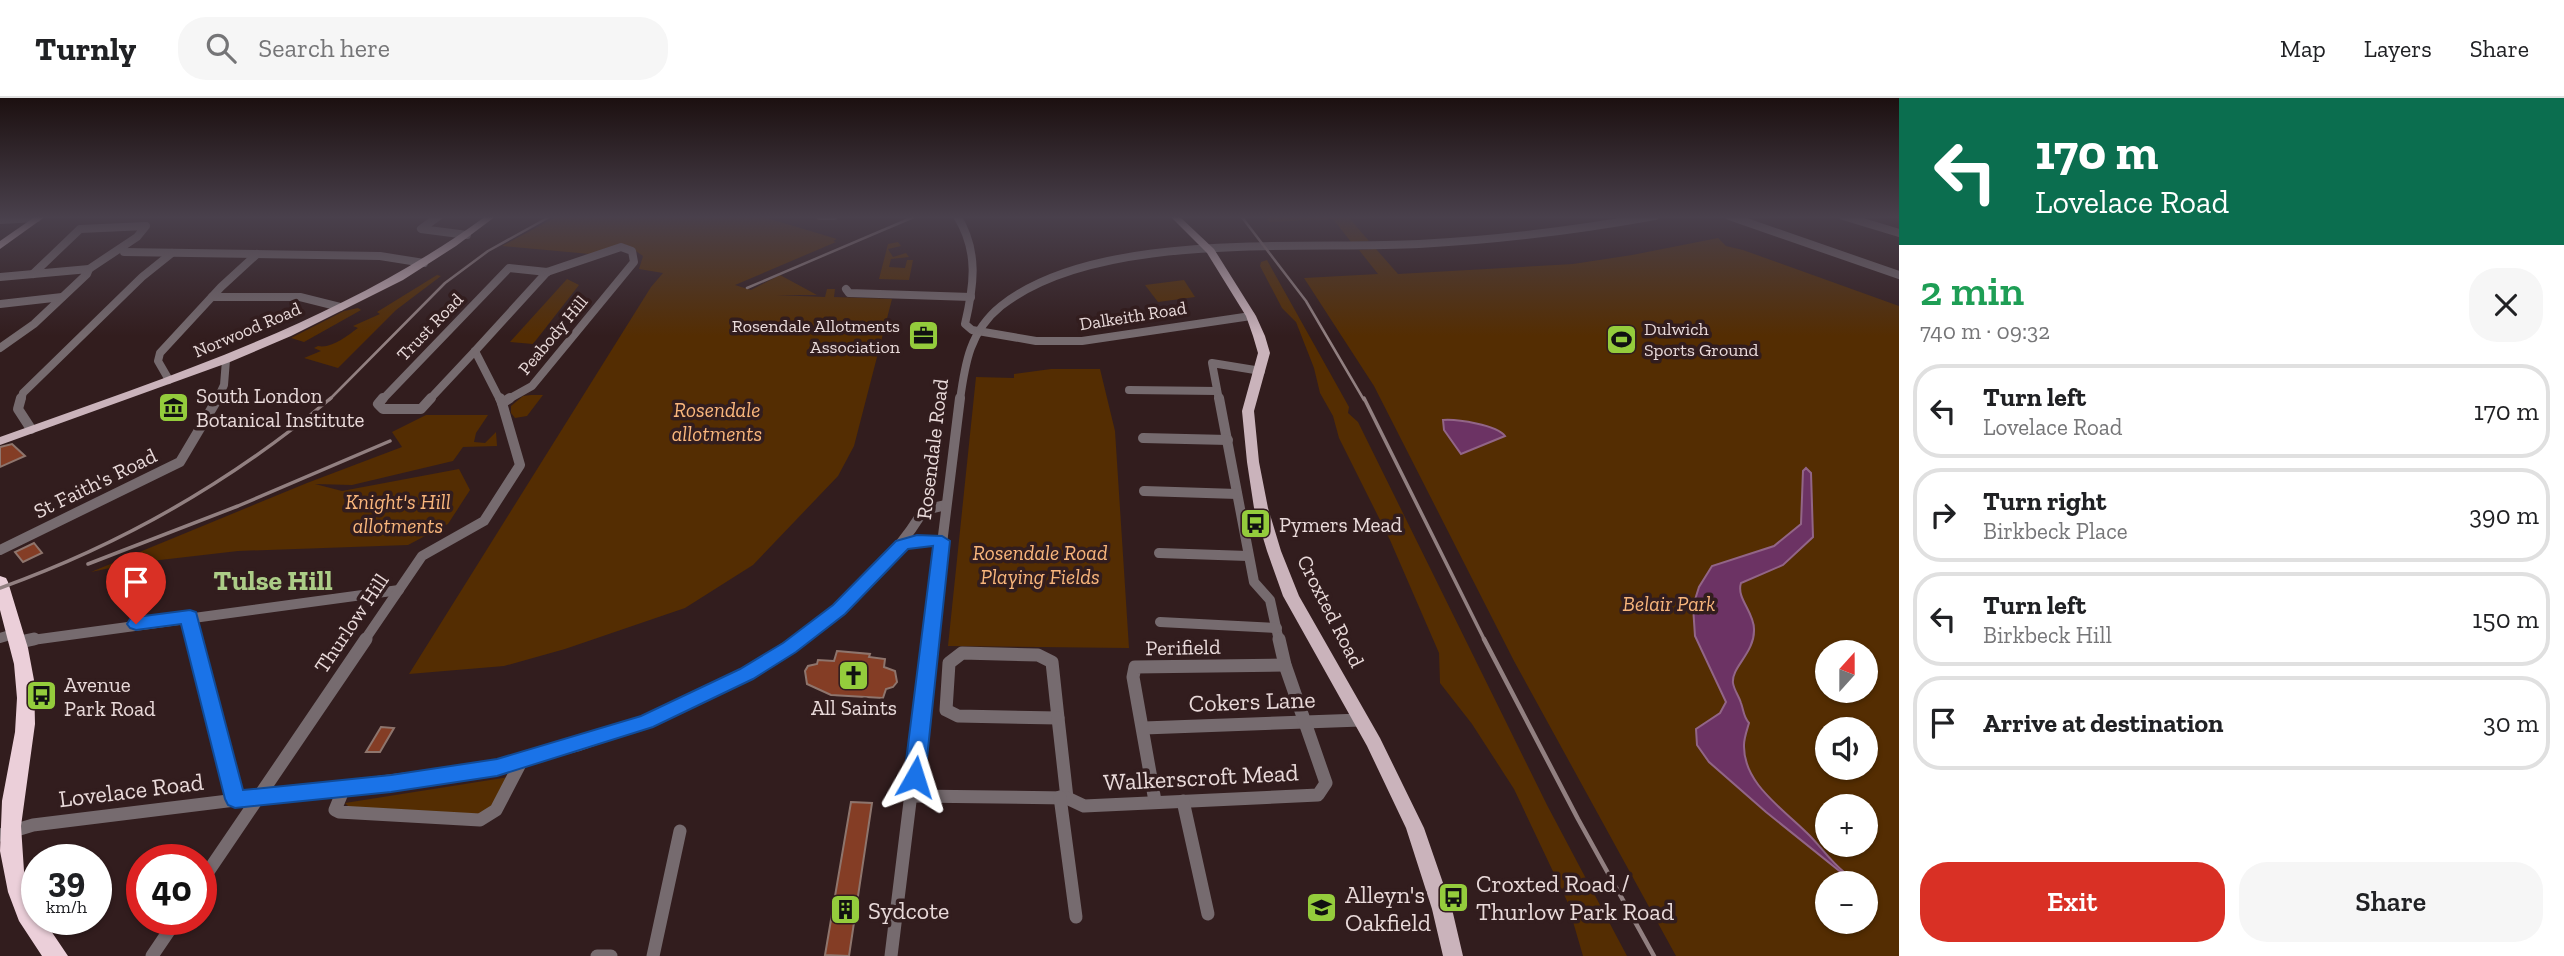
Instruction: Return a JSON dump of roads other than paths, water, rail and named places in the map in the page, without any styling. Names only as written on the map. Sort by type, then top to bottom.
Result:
[{"type":"highway","points":[[0,582],[26,719],[4,834],[18,893],[35,928],[56,956]]},
{"type":"main road","name":"Norwood Road","points":[[0,441],[226,360],[392,282],[435,256]]},
{"type":"main road","name":"Croxted Road","points":[[1214,256],[1251,316],[1264,353],[1248,411],[1253,462],[1266,524],[1292,596],[1389,772],[1415,828],[1442,909],[1453,956]]},
{"type":"street","points":[[33,274],[52,256]]},
{"type":"street","points":[[0,277],[89,269],[108,256]]},
{"type":"street","points":[[32,429],[18,409],[23,393],[142,277],[168,256]]},
{"type":"street","points":[[169,380],[158,361],[160,354],[212,297],[255,256]]},
{"type":"street","points":[[380,256],[424,263]]},
{"type":"street","name":"Peabody Hill","points":[[421,409],[547,272],[594,256]]},
{"type":"street","name":"Peabody Hill","points":[[474,349],[502,403],[532,386],[634,262],[633,256]]},
{"type":"street","points":[[974,256],[971,297],[965,324],[967,327],[980,329],[1010,300],[1065,272],[1143,256]]},
{"type":"street","points":[[1844,256],[1899,275]]},
{"type":"street","name":"Trust Road","points":[[421,409],[383,408],[378,404],[509,268],[547,272]]},
{"type":"street","points":[[0,348],[18,338],[87,274],[89,269]]},
{"type":"street","points":[[846,289],[849,293],[971,297]]},
{"type":"street","points":[[0,304],[62,297]]},
{"type":"street","points":[[212,297],[300,297],[340,307]]},
{"type":"street","name":"Dalkeith Road","points":[[980,329],[1033,341],[1083,341],[1206,319],[1251,316]]},
{"type":"street","name":"Rosendale Road","points":[[891,956],[913,796],[964,368],[971,343],[980,329]]},
{"type":"street","name":"St Faith's Road","points":[[0,550],[180,463],[219,397],[224,385],[226,360]]},
{"type":"street","points":[[1261,371],[1211,360],[1254,582],[1270,600],[1285,665],[1304,722]]},
{"type":"street","points":[[457,368],[482,363]]},
{"type":"street","points":[[1129,390],[1217,391]]},
{"type":"street","name":"Thurlow Hill","points":[[217,858],[422,556],[433,547],[484,521],[520,465],[502,403]]},
{"type":"street","points":[[1143,438],[1228,440]]},
{"type":"street","points":[[1144,491],[1237,494]]},
{"type":"street","name":"Lovelace Road","points":[[4,834],[33,824],[486,769],[521,762],[646,722],[747,674],[790,648],[839,609],[902,545],[925,510],[946,505]]},
{"type":"street","points":[[902,545],[917,541],[942,541]]},
{"type":"street","points":[[1159,553],[1248,556]]},
{"type":"street","points":[[12,638],[399,590]]},
{"type":"street","points":[[190,616],[189,623],[235,799]]},
{"type":"street","points":[[1160,622],[1277,628]]},
{"type":"street","points":[[1059,718],[958,716],[946,710],[949,663],[962,653],[1038,655],[1052,662],[1059,718],[1063,797],[1076,917]]},
{"type":"street","name":"Perifield","points":[[1155,801],[1133,677],[1135,667],[1285,665]]},
{"type":"street","name":"Cokers Lane","points":[[1144,728],[1361,720]]},
{"type":"street","name":"Walkerscroft Mead","points":[[913,796],[1063,797],[1084,806],[1318,794],[1326,783],[1304,722]]},
{"type":"street","points":[[344,788],[335,810],[340,812],[480,820],[496,810],[521,762]]},
{"type":"street","points":[[1182,801],[1208,914]]},
{"type":"street","points":[[653,956],[680,831]]},
{"type":"street","points":[[152,956],[166,935]]},
{"type":"street","points":[[597,956],[611,956]]},
{"type":"railway","points":[[331,398],[445,283],[481,256]]},
{"type":"railway","points":[[747,288],[822,256]]},
{"type":"railway","points":[[1272,256],[1306,301],[1364,400]]},
{"type":"railway","points":[[0,588],[90,552],[174,508],[254,457],[331,398]]},
{"type":"railway","points":[[1364,398],[1484,639]]},
{"type":"railway","points":[[88,564],[238,506],[390,441]]},
{"type":"railway","points":[[1484,639],[1578,819],[1654,956]]},
{"type":"place","name":"Rosendale Allotments Association","points":[[923,336]]},
{"type":"place","name":"Dulwich Sports Ground","points":[[1621,339]]},
{"type":"place","name":"South London Botanical Institute","points":[[173,407]]},
{"type":"place","name":"Pymers Mead","points":[[1256,524]]},
{"type":"place","name":"All Saints","points":[[854,675]]},
{"type":"place","name":"Avenue Park Road","points":[[41,696]]},
{"type":"place","name":"Croxted Road / Thurlow Park Road","points":[[1453,897]]},
{"type":"place","name":"Alleyn's Oakfield","points":[[1322,908]]},
{"type":"place","name":"Sydcote","points":[[845,910]]},
{"type":"district","name":"Tulse Hill","points":[[273,580]]},
{"type":"park label","name":"Rosendale allotments","points":[[717,421]]},
{"type":"park label","name":"Knight's Hill allotments","points":[[398,513]]},
{"type":"park label","name":"Rosendale Road Playing Fields","points":[[1040,564]]},
{"type":"park label","name":"Belair Park","points":[[1669,603]]}]
